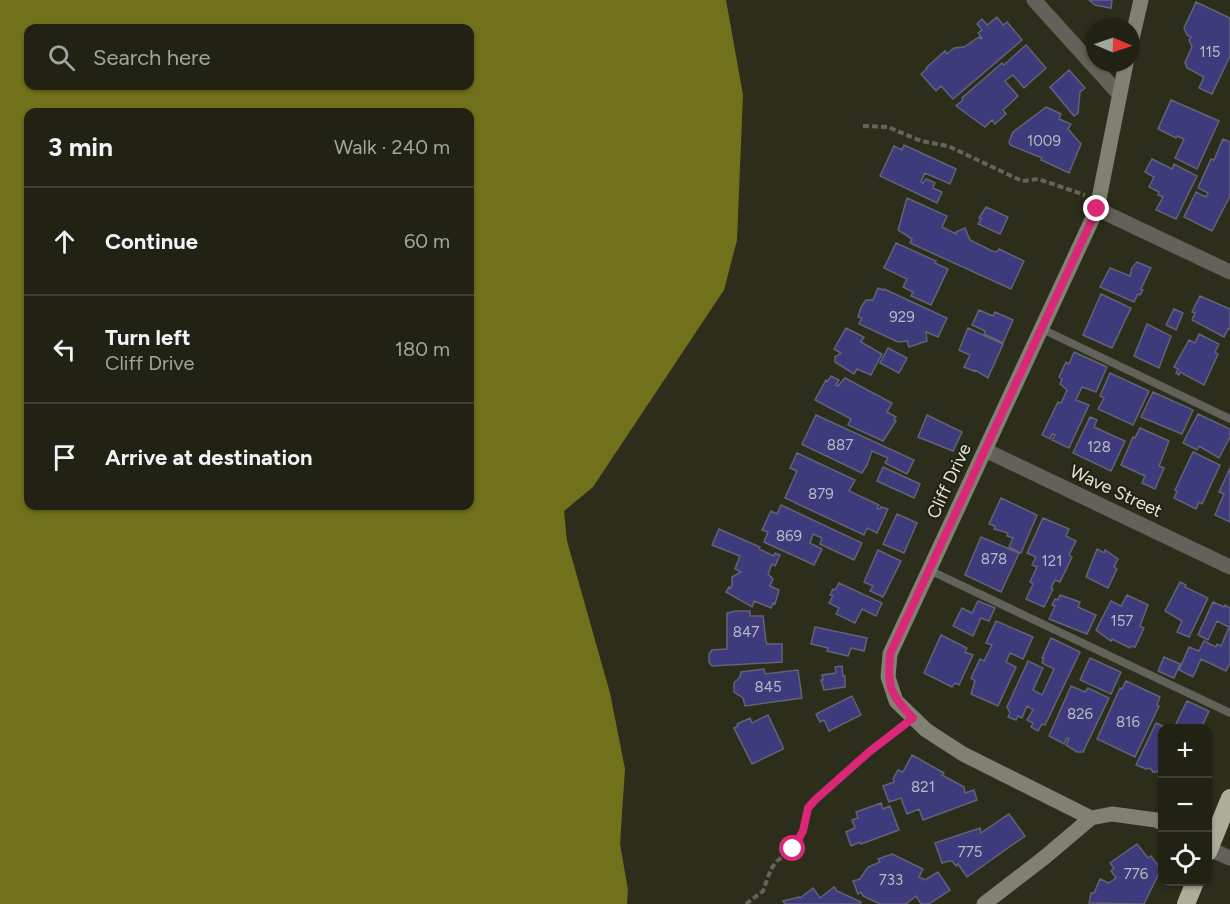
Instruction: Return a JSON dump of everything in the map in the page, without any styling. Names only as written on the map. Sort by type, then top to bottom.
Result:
[{"type":"highway","points":[[1212,841],[1230,798]]},
{"type":"highway","points":[[1186,904],[1193,886]]},
{"type":"street","points":[[1035,0],[1119,94]]},
{"type":"street","points":[[1137,18],[1141,0]]},
{"type":"street","name":"Cliff Drive","points":[[1091,818],[963,754],[926,730],[896,701],[888,677],[890,654],[1097,209],[1124,72]]},
{"type":"street","points":[[1097,209],[1230,272]]},
{"type":"street","name":"Wave Street","points":[[985,450],[1230,567]]},
{"type":"street","points":[[984,904],[1091,818],[1112,814],[1158,821]]},
{"type":"street","points":[[1212,851],[1230,858]]},
{"type":"lane","points":[[1042,329],[1230,419]]},
{"type":"lane","points":[[929,570],[1230,713]]},
{"type":"path","points":[[862,126],[888,127],[921,141],[948,146],[1022,181],[1038,179],[1075,192]]},
{"type":"path","points":[[746,904],[763,891],[771,869],[777,861],[793,849],[800,839],[808,808],[815,800],[869,752],[913,718]]},
{"type":"shaded area","points":[[0,0],[726,0],[743,95],[737,240],[724,290],[593,487],[564,511],[567,541],[610,693],[625,769],[620,844],[628,890],[627,904],[0,904]]},
{"type":"building","points":[[1089,0],[1112,0],[1111,8],[1095,5]]},
{"type":"building","points":[[1196,2],[1230,18],[1230,56],[1212,94],[1199,88],[1204,77],[1187,68],[1185,62],[1192,47],[1189,40],[1191,37],[1187,35],[1184,28]]},
{"type":"building","points":[[997,17],[1003,25],[1007,22],[1022,40],[953,99],[941,86],[936,91],[921,74],[945,51],[947,54],[954,48],[964,47],[979,37],[981,39],[978,33],[982,30],[977,24],[982,19],[987,25]]},
{"type":"building","points":[[1026,45],[1046,68],[1024,88],[1013,75],[1005,81],[1018,96],[1003,110],[1006,114],[995,124],[992,120],[985,127],[956,106],[1002,63],[1004,65]]},
{"type":"building","points":[[1069,70],[1085,88],[1080,92],[1078,113],[1074,116],[1050,87]]},
{"type":"building","points":[[1171,100],[1219,121],[1197,169],[1175,158],[1184,139],[1177,136],[1176,138],[1158,129]]},
{"type":"building","points":[[1046,107],[1061,114],[1059,119],[1071,124],[1068,129],[1081,144],[1069,173],[1041,160],[1042,158],[1010,145],[1013,132]]},
{"type":"building","points":[[1223,139],[1230,142],[1230,196],[1212,231],[1184,217],[1196,192],[1206,197],[1208,193],[1198,188]]},
{"type":"building","points":[[904,145],[956,169],[950,184],[925,173],[921,182],[923,183],[926,179],[935,183],[933,188],[942,192],[937,203],[880,176],[894,146],[902,150]]},
{"type":"building","points":[[1152,159],[1172,169],[1174,164],[1197,176],[1176,219],[1156,210],[1163,197],[1149,187],[1154,177],[1145,172]]},
{"type":"building","points":[[907,198],[947,216],[942,227],[956,234],[965,228],[970,240],[992,251],[997,252],[999,249],[1024,261],[1011,289],[910,243],[912,239],[898,230]]},
{"type":"building","points":[[986,207],[1008,217],[1000,234],[978,224]]},
{"type":"building","points":[[896,243],[948,269],[931,305],[911,296],[913,292],[903,287],[907,279],[884,268]]},
{"type":"building","points":[[1137,262],[1151,268],[1141,289],[1143,290],[1134,302],[1100,287],[1110,268],[1130,276]]},
{"type":"building","points":[[878,288],[947,318],[938,337],[926,332],[927,341],[909,347],[907,341],[898,342],[859,324],[862,318],[858,317],[861,307],[866,300],[873,300]]},
{"type":"building","points":[[1101,294],[1131,308],[1112,348],[1083,335]]},
{"type":"building","points":[[1200,296],[1230,309],[1230,329],[1224,337],[1192,320],[1195,313],[1192,312]]},
{"type":"building","points":[[1174,309],[1183,313],[1176,330],[1166,325]]},
{"type":"building","points":[[979,310],[993,316],[995,312],[1013,320],[1003,343],[972,325]]},
{"type":"building","points":[[1147,324],[1171,336],[1159,368],[1134,356]]},
{"type":"building","points":[[846,328],[864,337],[861,342],[882,354],[871,375],[857,369],[854,374],[835,362],[835,357],[841,353],[834,349]]},
{"type":"building","points":[[968,328],[1003,344],[988,378],[975,370],[964,367],[970,355],[959,350]]},
{"type":"building","points":[[1199,334],[1219,344],[1215,352],[1218,354],[1204,385],[1180,372],[1179,375],[1176,373],[1178,369],[1174,367],[1189,340],[1195,343]]},
{"type":"building","points":[[888,348],[907,358],[899,373],[880,363]]},
{"type":"building","points":[[1074,352],[1107,367],[1096,392],[1082,387],[1076,400],[1089,405],[1069,448],[1052,440],[1055,435],[1052,434],[1050,439],[1042,435],[1058,402],[1061,403],[1067,390],[1060,384],[1062,379],[1059,377],[1066,362],[1069,364]]},
{"type":"building","points":[[1110,373],[1149,391],[1133,425],[1098,409],[1104,398],[1100,396]]},
{"type":"building","points":[[831,376],[839,380],[836,385],[838,386],[845,378],[892,403],[887,412],[896,417],[894,420],[896,421],[883,441],[848,425],[851,419],[815,400],[826,380],[828,381]]},
{"type":"building","points":[[1153,392],[1193,410],[1182,434],[1141,417]]},
{"type":"building","points":[[1198,414],[1230,429],[1230,437],[1219,458],[1199,446],[1197,450],[1183,443]]},
{"type":"building","points":[[816,415],[914,460],[907,474],[885,463],[888,458],[872,451],[862,473],[803,445]]},
{"type":"building","points":[[927,415],[962,432],[953,451],[918,437]]},
{"type":"building","points":[[1090,417],[1097,420],[1094,427],[1125,441],[1111,471],[1073,453]]},
{"type":"building","points":[[1140,428],[1169,441],[1159,466],[1164,468],[1155,489],[1142,483],[1145,476],[1121,465],[1133,437],[1135,438]]},
{"type":"building","points":[[1193,452],[1220,465],[1202,504],[1199,502],[1196,509],[1174,498],[1177,492],[1175,490]]},
{"type":"building","points":[[797,453],[855,480],[849,491],[879,505],[877,508],[888,509],[877,533],[867,528],[864,535],[785,498],[797,471],[790,468]]},
{"type":"building","points":[[883,467],[920,484],[914,498],[877,481]]},
{"type":"building","points":[[1230,468],[1230,522],[1215,515],[1224,494],[1219,492]]},
{"type":"building","points":[[1001,498],[1037,515],[1021,553],[1009,547],[1013,538],[1007,536],[1008,533],[994,529],[995,526],[989,524]]},
{"type":"building","points":[[781,505],[862,543],[854,560],[820,544],[822,538],[813,534],[810,543],[822,549],[814,565],[764,542],[768,532],[762,530],[771,511],[777,514]]},
{"type":"building","points":[[897,514],[917,523],[904,553],[883,544]]},
{"type":"building","points":[[1043,518],[1069,529],[1066,536],[1076,541],[1069,555],[1072,557],[1060,582],[1055,580],[1044,607],[1026,599],[1037,567],[1032,565],[1036,557],[1027,553]]},
{"type":"building","points":[[719,529],[760,547],[759,549],[774,556],[775,553],[780,555],[775,566],[772,564],[768,574],[773,579],[770,586],[779,590],[775,604],[773,603],[771,608],[754,601],[752,607],[726,592],[729,587],[731,588],[732,577],[741,572],[735,569],[740,556],[712,545]]},
{"type":"building","points":[[981,537],[1019,553],[1001,592],[965,575]]},
{"type":"building","points":[[1097,549],[1104,553],[1105,550],[1118,559],[1114,567],[1117,569],[1108,588],[1086,577]]},
{"type":"building","points":[[878,550],[901,561],[883,597],[870,591],[873,586],[864,582]]},
{"type":"building","points":[[1180,582],[1186,585],[1185,587],[1208,598],[1189,637],[1177,632],[1182,621],[1165,611]]},
{"type":"building","points":[[839,583],[882,603],[876,616],[862,609],[855,623],[836,614],[839,608],[829,603],[833,596],[830,595],[833,589],[835,590]]},
{"type":"building","points":[[1060,595],[1080,602],[1078,607],[1096,615],[1087,634],[1049,619],[1055,606],[1052,605]]},
{"type":"building","points":[[1127,595],[1148,605],[1140,626],[1144,628],[1135,647],[1130,648],[1112,639],[1111,641],[1096,630],[1111,601],[1121,606]]},
{"type":"building","points":[[978,601],[995,608],[989,621],[981,618],[973,636],[953,626],[962,608],[972,613]]},
{"type":"building","points":[[1213,602],[1230,608],[1230,663],[1226,671],[1201,659],[1193,677],[1179,670],[1189,647],[1199,651],[1204,641],[1216,647],[1217,644],[1221,646],[1229,627],[1217,621],[1208,640],[1198,635]]},
{"type":"building","points":[[750,611],[750,616],[763,616],[767,644],[782,644],[782,662],[712,666],[709,662],[709,654],[712,650],[727,649],[727,613]]},
{"type":"building","points":[[996,621],[1033,637],[1023,659],[1010,653],[1006,662],[1016,667],[998,706],[971,694],[975,681],[971,678],[980,659],[984,661],[992,645],[986,643]]},
{"type":"building","points":[[815,627],[867,638],[864,651],[851,648],[848,656],[811,644]]},
{"type":"building","points":[[941,635],[967,648],[965,652],[973,655],[959,685],[955,683],[952,687],[924,673]]},
{"type":"building","points":[[1051,638],[1080,652],[1045,725],[1042,724],[1038,731],[1031,727],[1033,723],[1027,720],[1033,710],[1027,706],[1022,718],[1018,716],[1016,720],[1008,717],[1010,713],[1007,707],[1028,661],[1043,668],[1033,690],[1042,695],[1054,669],[1042,663]]},
{"type":"building","points":[[1164,657],[1180,664],[1174,678],[1158,671]]},
{"type":"building","points":[[1090,658],[1121,672],[1111,694],[1080,680]]},
{"type":"building","points":[[842,666],[845,687],[824,690],[822,675],[836,673],[835,667]]},
{"type":"building","points":[[764,669],[765,674],[798,670],[802,698],[745,706],[743,698],[734,692],[734,683],[740,677],[741,672]]},
{"type":"building","points":[[1126,681],[1160,697],[1157,705],[1159,706],[1135,757],[1097,739],[1120,688],[1122,689]]},
{"type":"building","points":[[1071,686],[1085,692],[1088,688],[1109,698],[1083,752],[1077,752],[1066,745],[1069,739],[1067,738],[1064,744],[1049,736]]},
{"type":"building","points":[[852,696],[861,715],[829,731],[824,720],[820,722],[816,714]]},
{"type":"building","points":[[1187,701],[1209,711],[1203,724],[1176,724]]},
{"type":"building","points":[[768,715],[783,749],[752,764],[734,728],[738,726],[737,724],[750,718],[752,723]]},
{"type":"building","points":[[1156,723],[1158,724],[1157,772],[1136,765]]},
{"type":"building","points":[[912,755],[964,787],[965,793],[974,790],[977,800],[923,820],[919,809],[907,814],[901,798],[889,802],[883,786],[894,782],[893,779],[898,770],[903,772]]},
{"type":"building","points":[[881,803],[883,809],[890,806],[899,830],[851,846],[846,832],[855,828],[852,820],[858,818],[856,812]]},
{"type":"building","points":[[1009,814],[1025,836],[967,877],[958,864],[956,866],[952,861],[942,863],[935,843],[980,828],[981,833]]},
{"type":"building","points":[[1137,844],[1148,858],[1151,856],[1158,865],[1158,875],[1144,904],[1089,903],[1091,893],[1094,893],[1100,879],[1109,883],[1116,878],[1111,871],[1114,868],[1110,863]]},
{"type":"building","points":[[892,854],[923,869],[919,877],[925,880],[938,872],[950,890],[929,904],[921,904],[916,896],[906,904],[880,904],[863,896],[861,892],[858,894],[853,881],[860,879],[868,867],[880,862],[878,859]]},
{"type":"building","points":[[834,887],[837,891],[861,902],[860,904],[785,904],[783,901],[800,898],[813,888],[820,898]]},
{"type":"route","points":[[793,849],[803,831],[808,808],[815,800],[869,752],[913,718],[896,701],[888,677],[890,654],[1097,209]]}]
